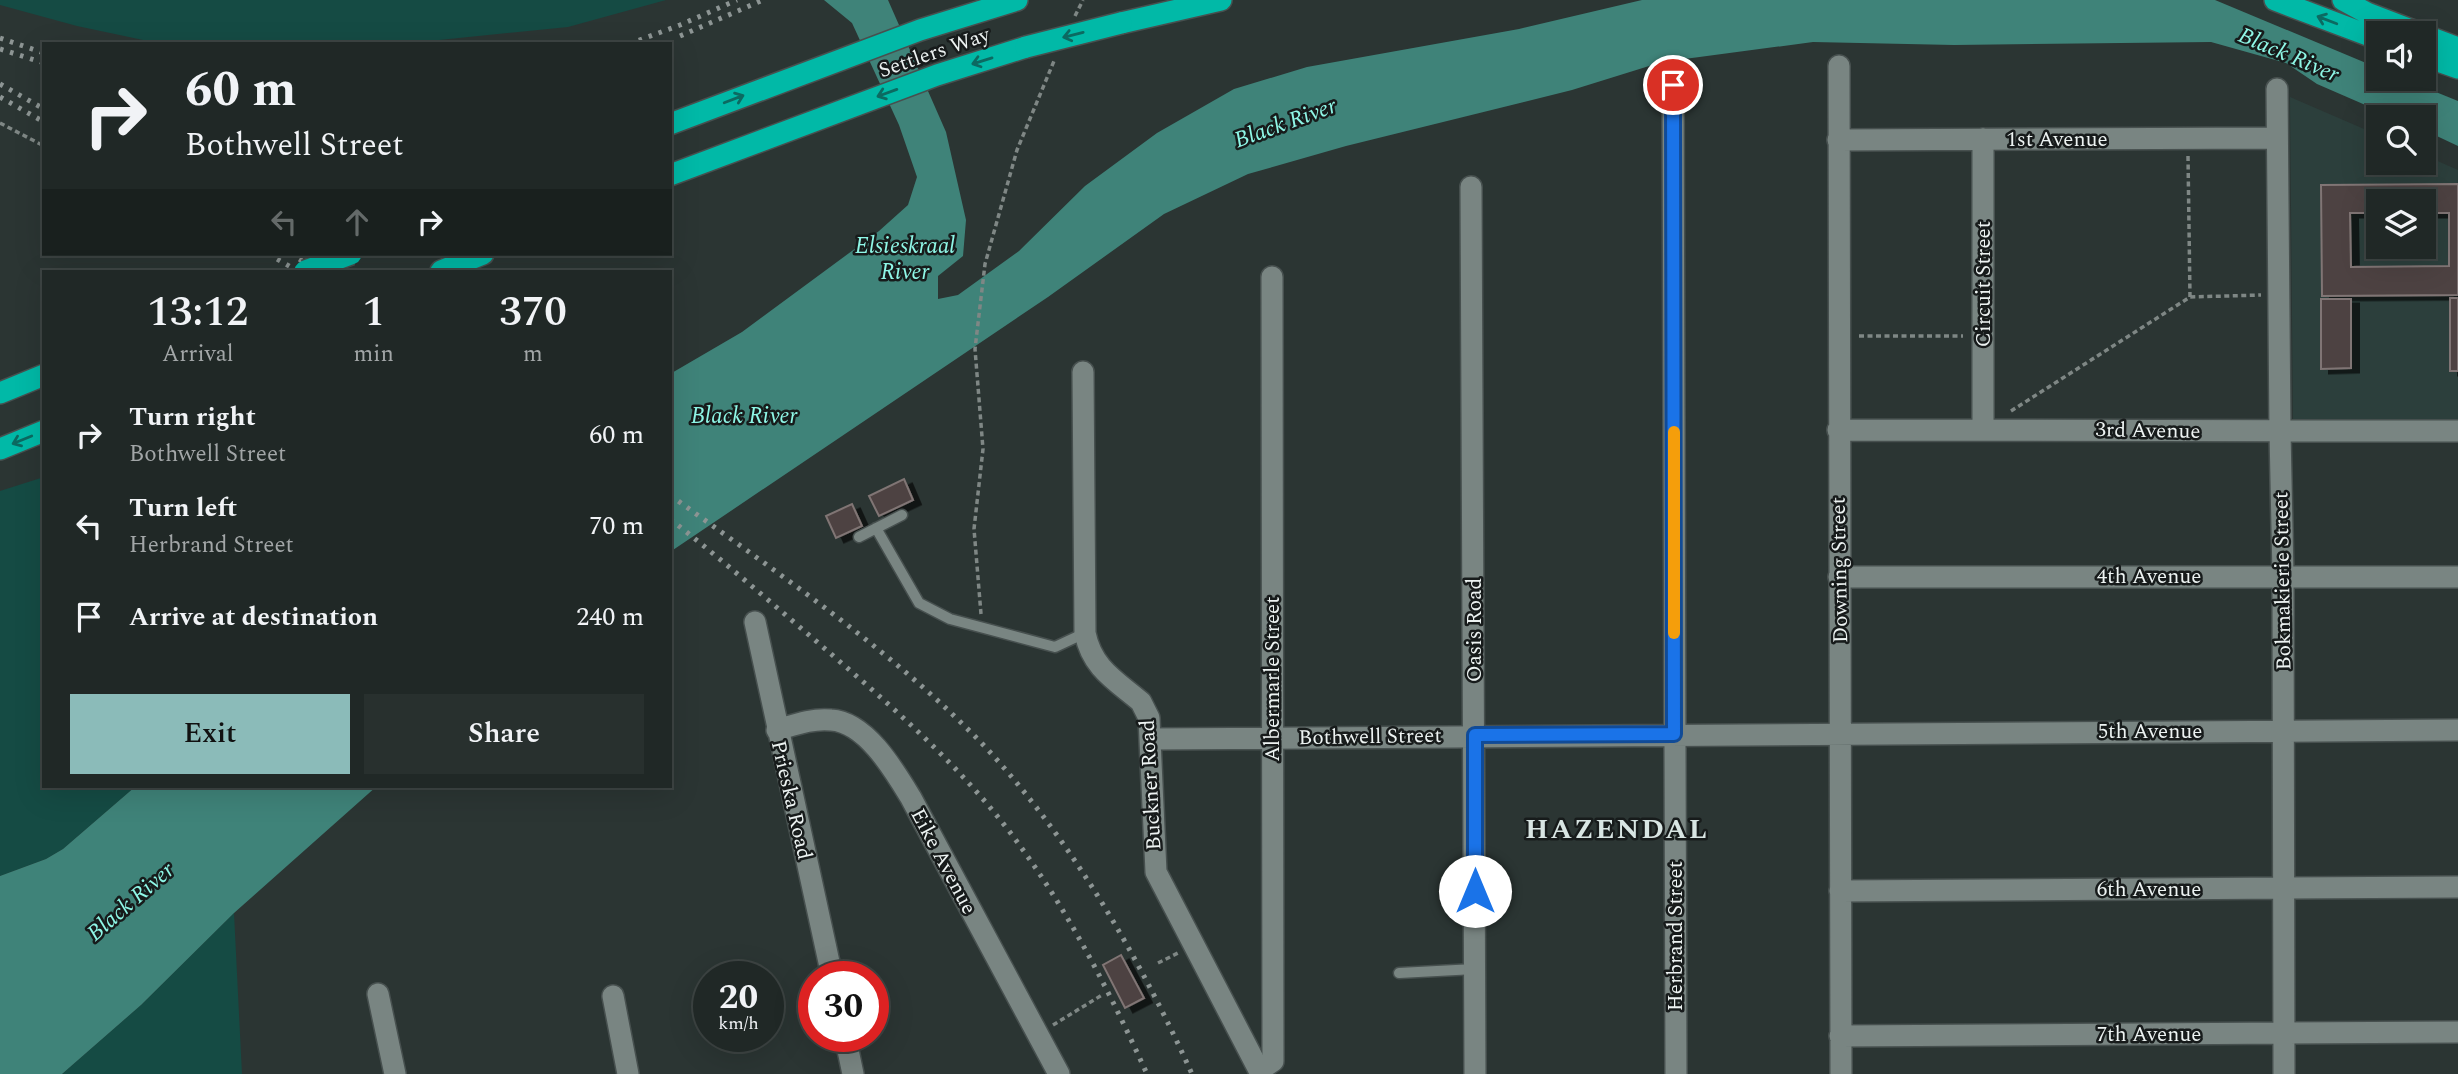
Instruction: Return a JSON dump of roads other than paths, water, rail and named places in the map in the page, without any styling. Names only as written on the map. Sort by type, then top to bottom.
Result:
[{"type":"highway","name":"Settlers Way","points":[[672,123],[920,30],[1017,0]]},
{"type":"highway","name":"Settlers Way","points":[[672,174],[937,75],[1026,47],[1221,0]]},
{"type":"highway","points":[[2275,0],[2366,34]]},
{"type":"highway","points":[[2343,0],[2388,21]]},
{"type":"highway","points":[[2436,40],[2458,48]]},
{"type":"highway","points":[[2436,60],[2458,68]]},
{"type":"highway","points":[[308,270],[346,256]]},
{"type":"highway","points":[[443,270],[477,256]]},
{"type":"highway","points":[[0,393],[42,376]]},
{"type":"highway","points":[[0,449],[42,432]]},
{"type":"street","name":"Downing Street","points":[[1839,66],[1841,1074]]},
{"type":"street","name":"Herbrand Street","points":[[1673,85],[1676,1074]]},
{"type":"street","name":"Bokmakierie Street","points":[[2277,89],[2283,576],[2284,1074]]},
{"type":"street","name":"1st Avenue","points":[[1838,140],[2277,138]]},
{"type":"street","name":"Circuit Street","points":[[1983,139],[1983,429]]},
{"type":"street","name":"Oasis Road","points":[[1471,187],[1475,1074]]},
{"type":"street","name":"Albermarle Street","points":[[1261,1072],[1273,1061],[1272,277]]},
{"type":"street","name":"Buckner Road","points":[[1083,372],[1085,633],[1088,650],[1097,663],[1141,702],[1146,710],[1150,739],[1156,872],[1261,1072]]},
{"type":"street","name":"3rd Avenue","points":[[1838,430],[2458,431]]},
{"type":"street","name":"4th Avenue","points":[[1839,578],[2458,577]]},
{"type":"street","name":"Prieska Road","points":[[755,622],[829,961]]},
{"type":"street","name":"Eike Avenue","points":[[777,730],[810,720],[847,723],[860,732],[895,772],[1059,1074]]},
{"type":"street","name":"5th Avenue","points":[[1841,733],[2458,730]]},
{"type":"street","name":"Bothwell Street","points":[[1150,739],[1841,733]]},
{"type":"street","name":"6th Avenue","points":[[1840,891],[2458,887]]},
{"type":"street","points":[[378,994],[395,1074]]},
{"type":"street","points":[[613,996],[628,1074]]},
{"type":"street","name":"7th Avenue","points":[[1840,1035],[2458,1032]]},
{"type":"street","points":[[848,1052],[853,1074]]},
{"type":"lane","points":[[859,537],[902,514]]},
{"type":"lane","points":[[876,528],[919,603],[950,619],[982,630],[1055,647],[1085,633]]},
{"type":"lane","points":[[1399,973],[1475,969]]},
{"type":"water","name":"Black River","points":[[824,0],[888,0],[946,132],[966,220],[963,256],[938,276],[938,299],[958,295],[1019,251],[1085,186],[1157,133],[1234,89],[1307,67],[1519,29],[1642,0],[2215,0],[2366,63],[2366,91],[2433,91],[2458,101],[2458,146],[2436,136],[2436,105],[2366,105],[2317,84],[2286,63],[2211,42],[1954,45],[1813,42],[1662,62],[1572,90],[1346,146],[1248,174],[1164,214],[1048,297],[672,551],[672,373],[742,332],[879,231],[908,205],[917,177],[899,125],[852,23]]},
{"type":"water","name":"Black River","points":[[134,788],[375,788],[234,913],[141,1005],[62,1074],[0,1074],[0,876],[46,859],[63,849]]},
{"type":"railway","points":[[634,42],[737,0]]},
{"type":"railway","points":[[680,36],[763,0]]},
{"type":"railway","points":[[0,38],[42,52]]},
{"type":"railway","points":[[0,49],[42,62]]},
{"type":"railway","points":[[0,84],[42,108]]},
{"type":"railway","points":[[0,97],[42,121]]},
{"type":"railway","points":[[272,256],[296,270]]},
{"type":"railway","points":[[294,256],[318,270]]},
{"type":"railway","points":[[672,496],[876,648],[954,715],[989,751],[1049,825],[1103,904],[1150,988],[1192,1074]]},
{"type":"railway","points":[[672,521],[890,705],[981,797],[1024,851],[1064,912],[1116,1008],[1147,1074]]},
{"type":"district","name":"HAZENDAL","points":[[1617,828]]},
{"type":"water label","name":"Elsieskraal River","points":[[905,258]]}]
